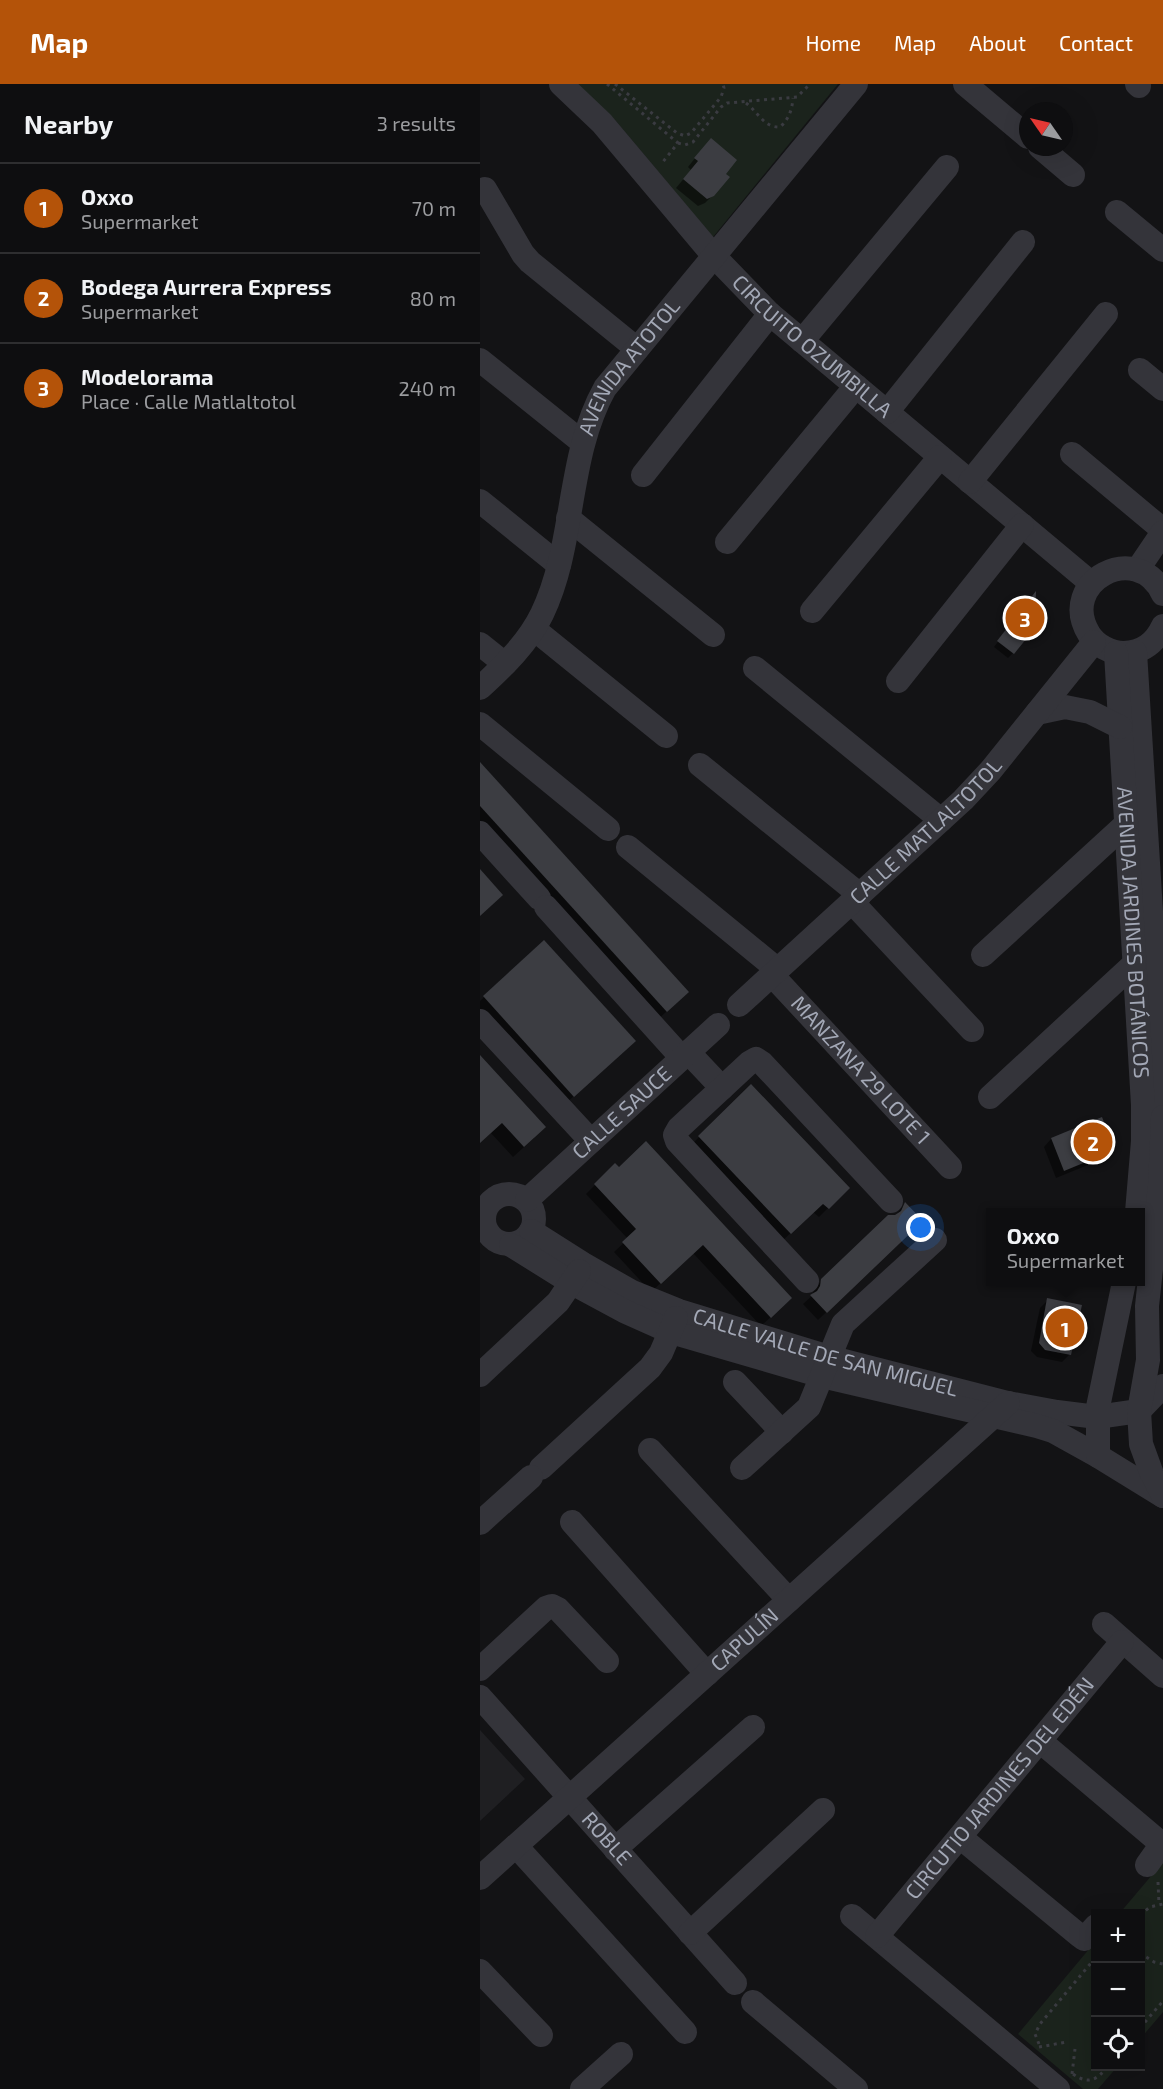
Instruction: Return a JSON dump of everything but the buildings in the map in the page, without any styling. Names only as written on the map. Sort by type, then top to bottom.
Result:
[{"type":"street","name":"CIRCUITO OZUMBILLA","points":[[561,84],[602,123],[713,255],[770,314],[1091,583]]},
{"type":"street","name":"AVENIDA ATOTOL","points":[[480,688],[505,664],[534,629],[548,600],[559,565],[583,443],[597,403],[605,388],[856,84]]},
{"type":"street","points":[[965,84],[1019,129]]},
{"type":"street","points":[[1051,156],[1073,175]]},
{"type":"street","points":[[802,341],[947,167]]},
{"type":"street","points":[[485,189],[530,262],[637,349]]},
{"type":"street","points":[[1117,212],[1163,250]]},
{"type":"street","points":[[887,412],[1023,242]]},
{"type":"street","points":[[643,475],[770,314]]},
{"type":"street","points":[[970,482],[1106,314]]},
{"type":"street","points":[[480,360],[583,443]]},
{"type":"street","points":[[1140,370],[1163,389]]},
{"type":"street","points":[[727,542],[856,386]]},
{"type":"street","points":[[1072,454],[1163,531],[1138,569]]},
{"type":"street","points":[[812,611],[940,457]]},
{"type":"street","points":[[480,501],[559,565]]},
{"type":"street","points":[[568,518],[713,635]]},
{"type":"street","points":[[898,681],[1022,525]]},
{"type":"street","points":[[1161,585],[1138,569],[1112,569],[1091,583],[1082,603],[1083,624],[1094,642],[1125,653],[1147,647],[1161,635]]},
{"type":"street","points":[[534,629],[666,736]]},
{"type":"street","name":"CALLE MATLALTOTOL","points":[[739,1005],[976,786],[1094,642]]},
{"type":"street","points":[[480,644],[505,664]]},
{"type":"street","name":"AVENIDA JARDINES BOTÁNICOS","points":[[1125,653],[1120,727],[1143,1141],[1137,1208]]},
{"type":"street","name":"AVENIDA JARDINES BOTÁNICOS","points":[[1125,653],[1148,859],[1161,1015],[1163,1106]]},
{"type":"street","points":[[755,668],[941,820]]},
{"type":"street","points":[[1036,713],[1065,707],[1090,712],[1120,727]]},
{"type":"street","points":[[480,724],[608,830]]},
{"type":"street","points":[[700,765],[856,898],[972,1030]]},
{"type":"street","points":[[983,955],[1126,824]]},
{"type":"street","points":[[480,833],[542,903],[685,1055],[722,1088]]},
{"type":"street","points":[[1148,859],[1163,841]]},
{"type":"street","name":"MANZANA 29 LOTE 1","points":[[628,847],[775,973],[950,1167]]},
{"type":"street","points":[[990,1097],[1134,964]]},
{"type":"street","points":[[480,1021],[591,1142]]},
{"type":"street","name":"CALLE SAUCE","points":[[527,1200],[718,1025]]},
{"type":"street","points":[[807,1281],[675,1138],[679,1128],[753,1061],[759,1060],[891,1201]]},
{"type":"street","points":[[1163,1117],[1162,1184],[1146,1328],[1148,1360],[1139,1411],[1140,1444],[1163,1496]]},
{"type":"street","points":[[514,1193],[527,1200],[533,1209],[534,1220],[531,1231],[522,1240],[511,1245],[484,1239],[485,1194],[514,1193]]},
{"type":"street","name":"CALLE VALLE DE SAN MIGUEL","points":[[531,1231],[578,1274]]},
{"type":"street","points":[[742,1468],[809,1407],[843,1324],[935,1240]]},
{"type":"street","name":"CALLE VALLE DE SAN MIGUEL","points":[[511,1245],[578,1274],[632,1292],[675,1321],[825,1367],[1000,1410],[1024,1422],[1055,1422],[1139,1411]]},
{"type":"street","points":[[480,1375],[544,1316],[578,1274]]},
{"type":"street","points":[[1123,1286],[1101,1389],[1097,1417],[1098,1456],[1163,1496]]},
{"type":"street","points":[[1117,1317],[1146,1328]]},
{"type":"street","points":[[480,1523],[650,1368],[657,1359],[675,1321]]},
{"type":"street","points":[[735,1382],[782,1432]]},
{"type":"street","points":[[1139,1411],[1163,1386]]},
{"type":"street","name":"CAPULÍN","points":[[480,1878],[1000,1410]]},
{"type":"street","name":"CALLE VALLE DE SAN MIGUEL","points":[[1055,1422],[1098,1456]]},
{"type":"street","points":[[650,1450],[789,1600]]},
{"type":"street","points":[[572,1522],[707,1674]]},
{"type":"street","points":[[480,1669],[546,1608],[552,1606],[558,1609],[607,1661]]},
{"type":"street","points":[[1104,1624],[1163,1676]]},
{"type":"street","name":"CIRCUTIO JARDINES DEL EDÉN","points":[[877,1936],[1122,1642]]},
{"type":"street","name":"ROBLE","points":[[480,1697],[735,1983]]},
{"type":"street","points":[[615,1849],[753,1727]]},
{"type":"street","points":[[1040,1741],[1157,1840],[1159,1848],[1152,1870]]},
{"type":"street","points":[[690,1933],[823,1810]]},
{"type":"street","points":[[960,1837],[1080,1936],[1084,1938],[1091,1932]]},
{"type":"street","points":[[516,1846],[685,2032]]},
{"type":"street","points":[[852,1916],[1067,2077]]},
{"type":"street","points":[[480,1971],[541,2035]]},
{"type":"street","points":[[753,2002],[856,2089]]},
{"type":"street","points":[[582,2089],[621,2054]]},
{"type":"path","points":[[607,84],[678,142],[685,145],[693,142],[721,106],[727,103],[797,98],[810,84]]},
{"type":"path","points":[[615,84],[677,133],[685,136],[691,134],[721,97],[723,84]]},
{"type":"path","points":[[745,102],[771,128],[780,127],[786,121],[792,109],[793,98]]},
{"type":"path","points":[[650,178],[678,142]]},
{"type":"path","points":[[1145,1911],[1161,1904],[1152,1870]]},
{"type":"path","points":[[1145,1957],[1163,1964]]},
{"type":"path","points":[[1049,2053],[1036,2043],[1035,2034],[1040,2024],[1091,1962]]},
{"type":"path","points":[[1145,2022],[1163,2001]]},
{"type":"path","points":[[1158,2007],[1163,2010]]},
{"type":"path","points":[[1075,2049],[1067,2077],[1092,2081],[1099,2078],[1105,2071]]},
{"type":"shaded area","points":[[577,84],[838,84],[713,237],[615,120]]},
{"type":"shaded area","points":[[480,1730],[525,1779],[480,1821]]},
{"type":"shaded area","points":[[1163,1862],[1163,2012],[1145,2033],[1145,1909],[1123,1909]]},
{"type":"shaded area","points":[[1091,1947],[1091,2071],[1114,2071],[1098,2089],[1083,2089],[1018,2034]]},
{"type":"place","name":"Modelorama","points":[[1025,618]]},
{"type":"place","name":"Bodega Aurrera Express","points":[[1093,1142]]},
{"type":"place","name":"Oxxo","points":[[1065,1328]]}]
